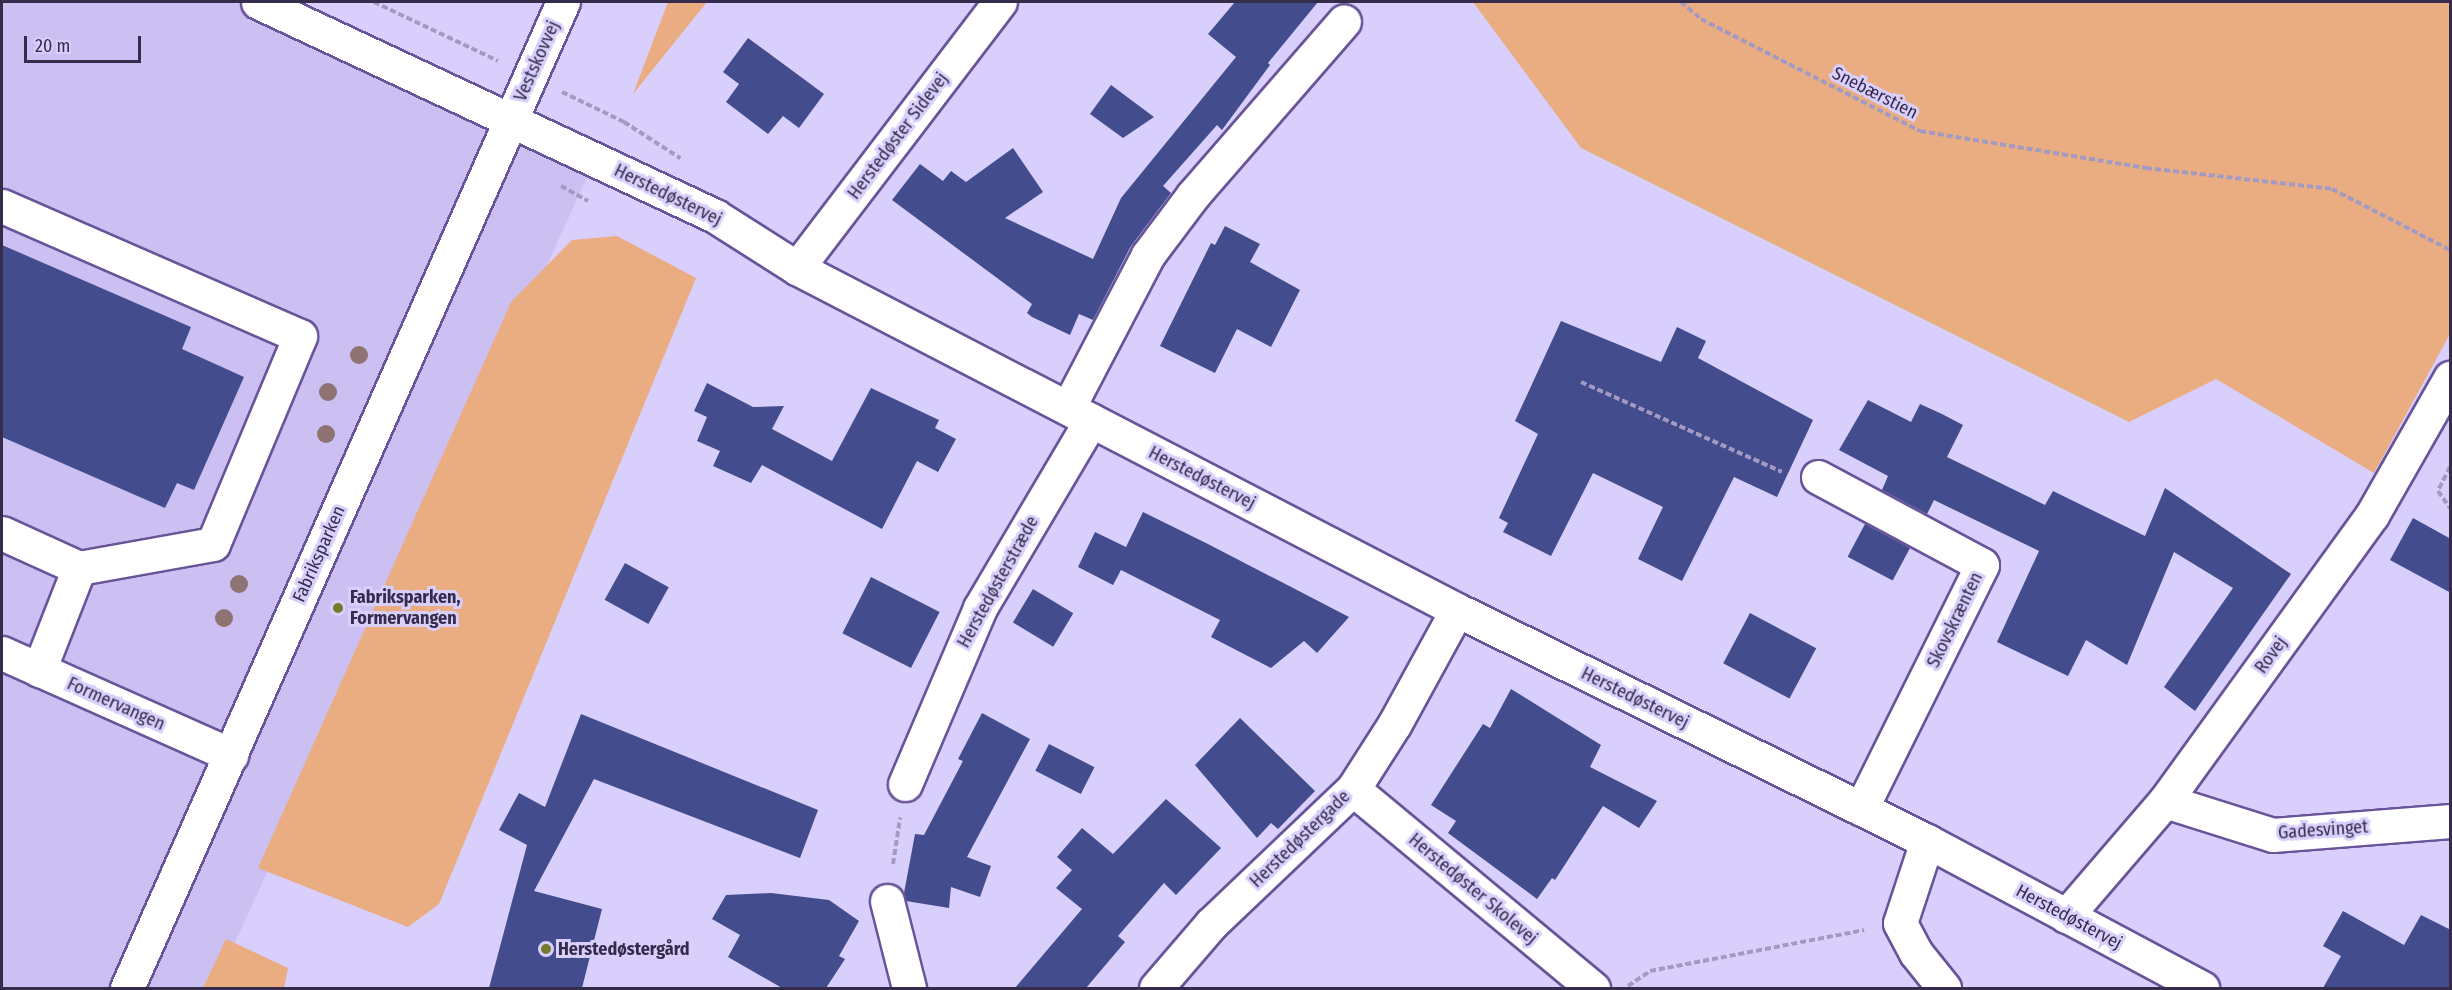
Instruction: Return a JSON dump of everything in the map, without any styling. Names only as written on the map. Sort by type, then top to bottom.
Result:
[{"type":"street","name":"Herstedøstervej","points":[[258,2],[715,216],[797,268],[1457,610],[1927,841],[2202,988]]},
{"type":"street","name":"Vestskovvej","points":[[511,120],[563,2]]},
{"type":"street","name":"Herstedøster Sidevej","points":[[797,268],[998,2]]},
{"type":"street","points":[[1079,414],[1148,255],[1193,195],[1344,21]]},
{"type":"street","name":"Fabriksparken","points":[[127,988],[511,120]]},
{"type":"street","points":[[2,206],[300,336],[213,544],[79,568],[2,533]]},
{"type":"street","name":"Rovej","points":[[2066,916],[2165,801],[2372,515],[2451,378]]},
{"type":"street","name":"Herstedøsterstræde","points":[[905,784],[980,608],[1079,414]]},
{"type":"street","name":"Skovskrænten","points":[[1818,477],[1982,565],[1861,809]]},
{"type":"street","points":[[39,670],[79,568]]},
{"type":"street","name":"Herstedøstergade","points":[[1156,988],[1211,924],[1353,789],[1394,725],[1457,610]]},
{"type":"street","name":"Formervangen","points":[[2,653],[231,755]]},
{"type":"street","name":"Herstedøster Skolevej","points":[[1353,789],[1593,988]]},
{"type":"street","name":"Gadesvinget","points":[[2165,801],[2273,835],[2451,821]]},
{"type":"street","points":[[1927,841],[1900,923],[1916,953],[1944,988]]},
{"type":"street","points":[[887,901],[909,988]]},
{"type":"path","points":[[374,2],[530,76]]},
{"type":"path","name":"Snebærstien","points":[[1681,2],[1701,19],[1920,131],[2146,168],[2332,189],[2451,250]]},
{"type":"path","points":[[1581,382],[1806,483],[1818,477]]},
{"type":"path","points":[[2451,467],[2438,491],[2451,508]]},
{"type":"path","points":[[887,901],[905,784]]},
{"type":"path","points":[[1625,988],[1650,971],[1900,923]]},
{"type":"shaded area","points":[[2,2],[294,2],[603,143],[214,988],[2,988]]},
{"type":"shaded area","points":[[668,2],[707,2],[633,94]]},
{"type":"shaded area","points":[[1473,2],[2450,2],[2450,334],[2374,473],[2216,379],[2129,422],[1581,148]]},
{"type":"shaded area","points":[[617,236],[696,278],[439,904],[408,927],[258,868],[511,302],[572,240]]},
{"type":"shaded area","points":[[226,939],[288,968],[284,988],[203,988]]},
{"type":"building","points":[[1235,2],[1318,2],[1268,63],[1270,65],[1222,130],[1217,125],[1163,186],[1171,193],[1131,246],[1093,320],[1079,314],[1070,335],[1032,317],[1027,313],[1032,304],[892,200],[920,164],[943,181],[951,171],[966,182],[1013,148],[1043,192],[1005,218],[1093,259],[1121,198],[1236,57],[1208,34]]},
{"type":"building","points":[[748,38],[824,94],[799,128],[783,116],[768,134],[726,102],[739,84],[723,72]]},
{"type":"building","points":[[1111,85],[1154,117],[1123,138],[1090,114]]},
{"type":"building","points":[[1225,226],[1260,244],[1250,262],[1300,290],[1271,347],[1237,329],[1215,373],[1160,346],[1211,243],[1215,245]]},
{"type":"building","points":[[2,245],[191,327],[182,349],[244,377],[194,490],[177,483],[165,508],[2,437]]},
{"type":"building","points":[[1561,321],[1661,362],[1677,327],[1706,341],[1698,358],[1813,420],[1777,497],[1734,477],[1682,581],[1638,559],[1663,507],[1593,473],[1551,556],[1503,532],[1508,523],[1499,518],[1538,434],[1515,421]]},
{"type":"building","points":[[707,383],[753,407],[784,406],[772,429],[832,461],[871,388],[939,420],[935,428],[956,439],[938,472],[917,461],[882,529],[762,465],[751,483],[713,466],[720,451],[697,441],[707,417],[694,411]]},
{"type":"building","points":[[1868,400],[1911,422],[1920,404],[1942,414],[1963,425],[1947,457],[2045,505],[2053,491],[2145,536],[2165,488],[2291,574],[2195,711],[2164,687],[2233,588],[2174,552],[2127,665],[2086,640],[2068,676],[1997,642],[2039,551],[1934,500],[1927,514],[1882,490],[1888,476],[1839,450]]},
{"type":"building","points":[[1143,512],[1349,617],[1317,653],[1304,641],[1271,668],[1211,637],[1220,620],[1121,570],[1113,585],[1078,567],[1095,532],[1126,547]]},
{"type":"building","points":[[2413,518],[2451,539],[2451,593],[2390,560]]},
{"type":"building","points":[[1865,524],[1910,548],[1893,581],[1848,557]]},
{"type":"building","points":[[625,563],[669,587],[648,624],[605,600]]},
{"type":"building","points":[[871,577],[940,612],[911,668],[842,633]]},
{"type":"building","points":[[1033,589],[1073,613],[1053,647],[1013,622]]},
{"type":"building","points":[[1750,613],[1816,648],[1789,699],[1723,663]]},
{"type":"building","points":[[1511,689],[1601,745],[1590,767],[1657,801],[1639,828],[1603,806],[1555,880],[1552,878],[1537,899],[1448,833],[1456,821],[1431,805],[1483,724],[1490,728]]},
{"type":"building","points":[[982,713],[1030,739],[967,857],[991,866],[980,897],[951,887],[949,908],[906,901],[904,893],[915,834],[924,835],[963,761],[958,759]]},
{"type":"building","points":[[581,714],[818,810],[800,858],[594,779],[534,891],[602,909],[582,988],[489,988],[527,845],[499,830],[519,793],[545,807]]},
{"type":"building","points":[[1240,718],[1315,791],[1278,829],[1271,823],[1257,838],[1195,765]]},
{"type":"building","points":[[1049,744],[1094,767],[1081,794],[1035,771]]},
{"type":"building","points":[[1166,799],[1221,848],[1176,895],[1164,883],[1118,936],[1125,942],[1086,988],[1015,988],[1082,909],[1056,888],[1072,870],[1057,857],[1082,828],[1113,854]]},
{"type":"building","points":[[771,893],[829,900],[859,921],[839,956],[845,959],[826,988],[782,988],[728,957],[740,935],[712,919],[726,895]]},
{"type":"building","points":[[2343,911],[2404,945],[2421,915],[2451,930],[2451,988],[2323,988],[2341,956],[2323,946]]},
{"type":"place","name":"Fabriksparken, Formervangen","points":[[338,608]]},
{"type":"place","name":"Herstedøstergård","points":[[546,949]]}]
